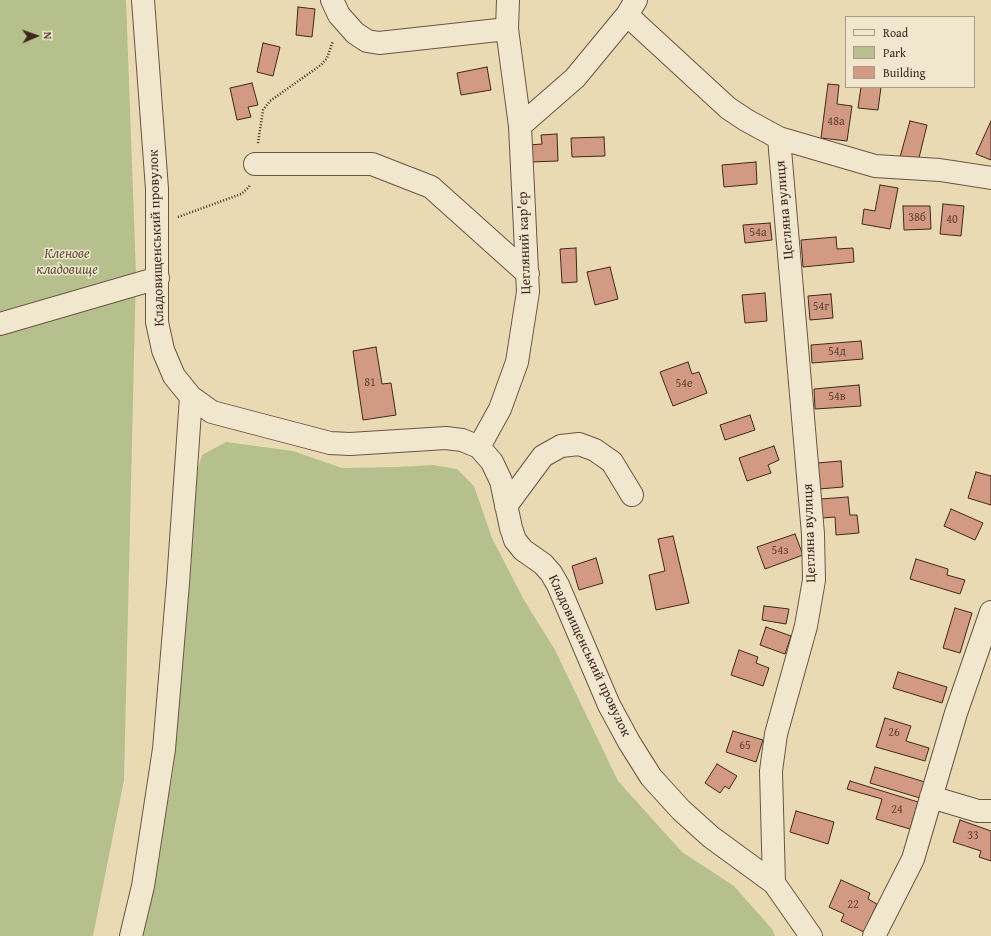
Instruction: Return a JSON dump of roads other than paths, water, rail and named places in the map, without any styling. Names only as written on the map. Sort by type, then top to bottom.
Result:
[{"type":"street","name":"Кладовищенський провулок","points":[[143,0],[157,189],[158,322],[163,350],[174,376],[191,397],[212,412],[330,443],[350,444],[446,438],[462,440],[479,447],[492,462],[501,481],[515,540],[523,550],[543,564],[551,573],[558,585],[609,704],[629,742],[651,777],[686,815],[711,837],[774,883]]},
{"type":"street","name":"Цегляний кар'єр","points":[[479,447],[500,409],[517,362],[528,292],[520,126],[507,29],[508,0]]},
{"type":"street","points":[[336,7],[355,33],[367,41],[379,43],[507,29]]},
{"type":"street","points":[[520,126],[575,78],[631,8],[728,108],[746,120],[779,138],[875,166],[940,170],[991,178]]},
{"type":"street","name":"Цегляна вулиця","points":[[774,883],[771,771],[776,734],[806,626],[814,580],[813,534],[779,138]]},
{"type":"street","points":[[255,164],[372,164],[432,187],[528,274]]},
{"type":"street","points":[[0,324],[158,278]]},
{"type":"street","points":[[131,936],[143,886],[164,749],[191,397]]},
{"type":"street","points":[[506,506],[543,456],[561,446],[579,444],[595,450],[612,462],[632,496]]},
{"type":"street","points":[[874,936],[913,859],[956,713],[991,612]]},
{"type":"street","points":[[931,797],[978,811],[991,811]]},
{"type":"street","points":[[774,883],[811,936]]},
{"type":"park label","name":"Кленове кладовище","points":[[67,262]]}]
